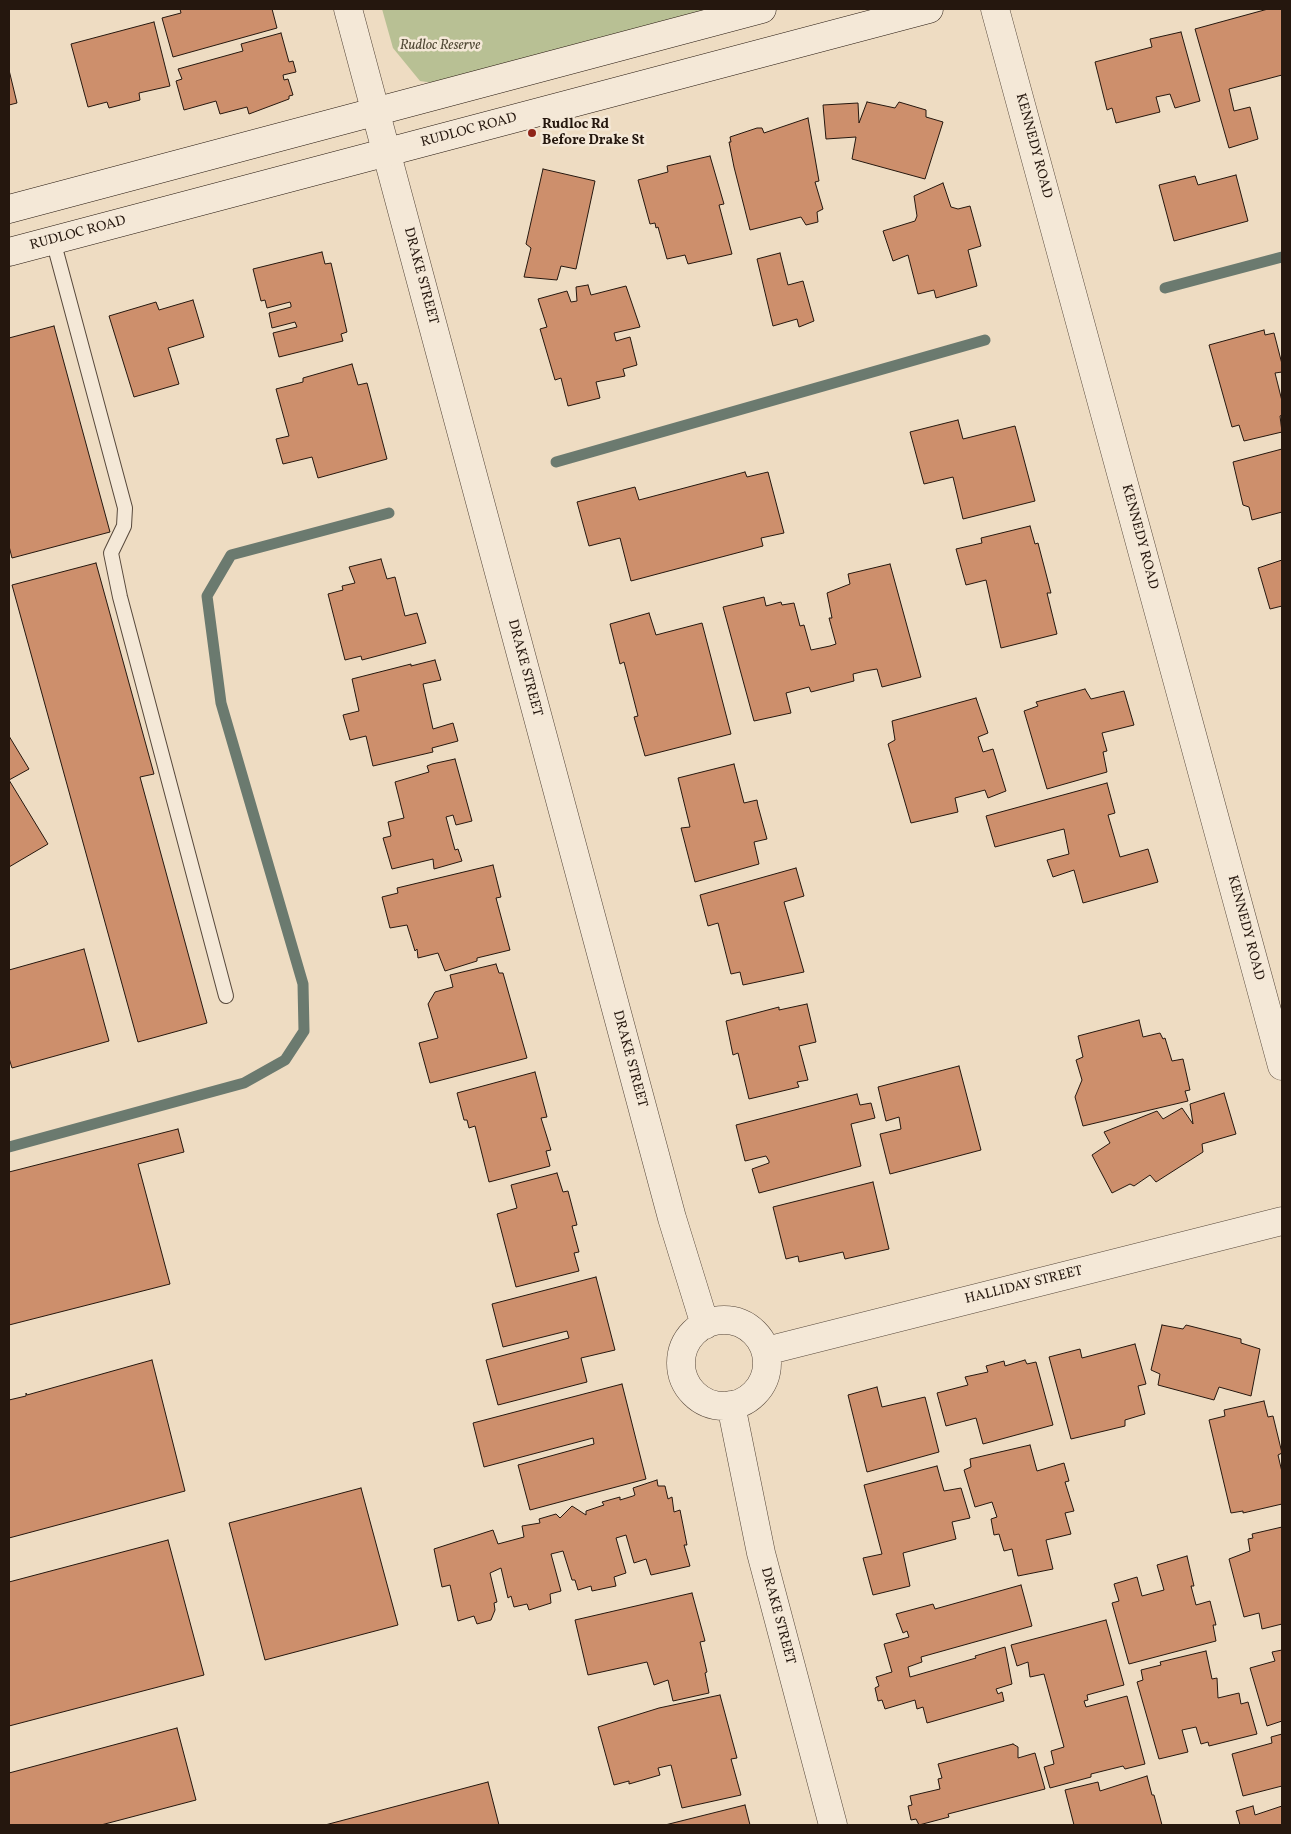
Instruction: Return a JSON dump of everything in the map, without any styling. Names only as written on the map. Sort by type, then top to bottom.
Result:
[{"type":"street","name":"DRAKE STREET","points":[[348,9],[670,1208],[705,1325]]},
{"type":"street","points":[[9,209],[374,110],[762,9]]},
{"type":"street","name":"RUDLOC ROAD","points":[[9,252],[929,9]]},
{"type":"street","name":"KENNEDY ROAD","points":[[994,9],[1282,1066]]},
{"type":"street","name":"HALLIDAY STREET","points":[[766,1351],[1282,1221]]},
{"type":"street","points":[[723,1321],[741,1324],[760,1340],[766,1351],[767,1366],[764,1380],[756,1392],[745,1401],[731,1405],[716,1406],[702,1400],[691,1391],[683,1378],[681,1363],[684,1348],[691,1335],[705,1325],[723,1321]]},
{"type":"street","name":"DRAKE STREET","points":[[731,1405],[761,1553],[833,1825]]},
{"type":"lane","points":[[53,240],[125,508],[124,526],[111,553],[120,597],[226,996]]},
{"type":"green space","name":"Rudloc Reserve","points":[[382,9],[730,9],[447,85],[420,81],[393,48]]},
{"type":"building","points":[[180,9],[272,9],[277,28],[173,57],[162,18],[181,13]]},
{"type":"building","points":[[1268,9],[1282,9],[1282,75],[1229,89],[1234,111],[1250,107],[1258,139],[1229,148],[1195,29]]},
{"type":"building","points":[[154,22],[170,86],[139,93],[140,100],[109,108],[107,102],[88,107],[71,44]]},
{"type":"building","points":[[1181,32],[1200,101],[1175,108],[1170,94],[1156,97],[1160,112],[1116,123],[1112,108],[1107,110],[1095,62],[1152,47],[1150,39]]},
{"type":"building","points":[[281,33],[289,62],[293,61],[296,72],[283,75],[284,80],[288,79],[293,95],[289,96],[289,99],[249,114],[247,107],[220,114],[216,101],[184,110],[176,81],[182,79],[178,69],[243,51],[241,44]]},
{"type":"building","points":[[9,70],[17,103],[9,105]]},
{"type":"building","points":[[867,102],[895,108],[899,102],[926,110],[926,117],[943,122],[925,179],[852,159],[856,137],[826,139],[823,105],[858,103],[859,123]]},
{"type":"building","points":[[808,118],[819,181],[815,182],[823,209],[817,212],[818,222],[806,225],[801,217],[750,230],[734,167],[729,142],[731,142],[730,137],[757,128],[762,128],[764,133]]},
{"type":"building","points":[[710,156],[724,204],[719,205],[732,254],[688,264],[685,255],[667,259],[658,227],[656,228],[655,223],[650,224],[638,180],[668,172],[667,166]]},
{"type":"building","points":[[543,169],[595,181],[576,269],[561,266],[557,280],[524,277],[531,248],[526,244]]},
{"type":"building","points":[[1236,175],[1248,221],[1174,241],[1159,185],[1195,176],[1198,185]]},
{"type":"building","points":[[943,183],[951,207],[958,209],[970,206],[981,246],[968,250],[977,286],[936,298],[934,290],[918,294],[908,255],[893,261],[883,231],[915,221],[917,216],[914,196]]},
{"type":"building","points":[[322,252],[325,264],[331,263],[347,332],[341,334],[343,341],[279,357],[273,333],[297,327],[295,322],[272,328],[269,313],[291,307],[291,305],[290,302],[267,308],[265,300],[261,301],[253,269]]},
{"type":"building","points":[[780,253],[788,285],[803,281],[814,321],[799,327],[797,319],[773,326],[757,259]]},
{"type":"building","points":[[588,285],[591,295],[626,286],[640,327],[614,333],[616,341],[630,337],[637,365],[623,369],[625,376],[596,382],[600,398],[568,406],[561,378],[555,380],[540,329],[547,327],[538,299],[567,291],[571,302],[577,301],[576,287]]},
{"type":"building","points":[[193,300],[204,337],[168,348],[179,384],[134,397],[109,316],[156,302],[159,310]]},
{"type":"building","points":[[54,326],[110,532],[12,558],[9,546],[9,338]]},
{"type":"building","points":[[1264,330],[1265,335],[1274,333],[1282,364],[1282,372],[1275,373],[1282,401],[1282,415],[1280,416],[1282,432],[1244,441],[1239,425],[1232,427],[1209,345]]},
{"type":"building","points":[[352,364],[358,385],[367,383],[387,459],[318,478],[312,457],[283,464],[276,439],[289,436],[276,389],[303,382],[303,378]]},
{"type":"building","points":[[958,420],[963,439],[1015,426],[1035,501],[963,519],[953,477],[924,484],[910,432]]},
{"type":"building","points":[[1282,449],[1282,512],[1252,520],[1249,507],[1243,505],[1233,462]]},
{"type":"building","points":[[745,472],[747,477],[768,472],[784,533],[761,538],[763,546],[631,581],[620,538],[589,546],[577,502],[635,487],[639,500]]},
{"type":"building","points":[[1030,526],[1035,544],[1038,543],[1051,593],[1047,593],[1057,634],[1001,648],[986,580],[966,585],[956,549],[982,543],[981,538]]},
{"type":"building","points":[[381,559],[387,579],[395,577],[405,616],[417,613],[426,643],[362,660],[361,656],[345,660],[328,594],[343,590],[342,586],[355,583],[349,567]]},
{"type":"building","points":[[1282,560],[1282,606],[1270,609],[1258,568]]},
{"type":"building","points":[[96,563],[154,774],[140,777],[207,1023],[138,1042],[12,585]]},
{"type":"building","points":[[890,564],[921,677],[882,687],[877,669],[853,674],[854,681],[811,692],[809,687],[786,693],[791,713],[754,721],[723,607],[764,597],[766,606],[781,602],[782,605],[794,603],[800,626],[804,625],[811,650],[830,646],[836,644],[829,618],[832,618],[827,593],[850,584],[848,574]]},
{"type":"building","points":[[649,613],[656,635],[702,623],[731,734],[645,756],[634,717],[638,716],[624,662],[620,664],[610,624]]},
{"type":"building","points":[[435,660],[441,680],[423,684],[433,729],[453,723],[458,741],[432,748],[433,752],[373,766],[366,736],[350,740],[343,715],[359,711],[352,679]]},
{"type":"building","points":[[1085,689],[1091,699],[1124,691],[1134,725],[1102,733],[1107,751],[1103,752],[1107,772],[1047,789],[1024,711],[1038,706],[1036,702]]},
{"type":"building","points":[[976,698],[988,733],[978,737],[983,752],[993,749],[1006,791],[988,798],[985,790],[955,798],[958,812],[911,823],[888,744],[895,740],[892,721]]},
{"type":"building","points":[[9,736],[29,769],[9,780]]},
{"type":"building","points":[[455,759],[472,821],[456,825],[453,815],[446,817],[455,850],[458,849],[462,861],[434,869],[433,859],[392,869],[383,838],[391,836],[388,822],[404,818],[395,782],[429,772],[427,766],[432,764]]},
{"type":"building","points":[[734,764],[744,803],[757,800],[767,839],[754,842],[759,864],[695,882],[681,828],[690,827],[678,778]]},
{"type":"building","points":[[9,780],[48,844],[9,867]]},
{"type":"building","points":[[1107,783],[1115,813],[1108,815],[1120,857],[1148,849],[1158,882],[1083,903],[1074,870],[1053,877],[1047,860],[1069,854],[1064,829],[995,847],[986,816]]},
{"type":"building","points":[[493,865],[501,897],[496,898],[510,950],[477,958],[477,961],[445,971],[438,953],[418,958],[417,949],[415,951],[407,925],[390,928],[382,897],[398,893],[397,888]]},
{"type":"building","points":[[796,868],[804,896],[784,902],[804,972],[743,985],[740,972],[731,974],[718,923],[708,926],[700,895]]},
{"type":"building","points":[[84,949],[109,1041],[12,1068],[9,1058],[9,970]]},
{"type":"building","points":[[496,964],[499,973],[503,973],[527,1058],[430,1083],[419,1043],[438,1038],[428,1004],[435,992],[453,987],[450,975]]},
{"type":"building","points":[[807,1004],[816,1042],[799,1046],[808,1080],[797,1082],[799,1087],[749,1099],[738,1053],[733,1055],[726,1021],[779,1007],[779,1010]]},
{"type":"building","points":[[1139,1020],[1143,1037],[1160,1033],[1163,1039],[1165,1038],[1172,1061],[1183,1059],[1190,1090],[1185,1091],[1188,1101],[1083,1126],[1075,1097],[1082,1080],[1076,1060],[1083,1057],[1078,1036]]},
{"type":"building","points":[[959,1066],[981,1150],[890,1174],[880,1134],[901,1129],[899,1117],[886,1121],[878,1087]]},
{"type":"building","points":[[535,1072],[547,1117],[541,1118],[551,1150],[546,1151],[550,1166],[489,1182],[475,1126],[469,1128],[467,1120],[464,1120],[457,1093]]},
{"type":"building","points":[[1224,1093],[1236,1134],[1202,1144],[1203,1152],[1156,1182],[1150,1175],[1134,1186],[1130,1184],[1112,1193],[1092,1155],[1110,1143],[1104,1132],[1157,1111],[1163,1119],[1182,1108],[1193,1124],[1190,1104]]},
{"type":"building","points":[[857,1094],[860,1105],[871,1103],[875,1118],[851,1124],[861,1166],[759,1193],[752,1169],[769,1163],[769,1161],[766,1156],[745,1161],[736,1125]]},
{"type":"building","points":[[178,1129],[184,1152],[138,1164],[170,1284],[9,1325],[9,1172]]},
{"type":"building","points":[[557,1173],[563,1192],[568,1191],[577,1225],[572,1226],[579,1252],[574,1253],[579,1271],[516,1287],[497,1214],[517,1208],[511,1185]]},
{"type":"building","points":[[873,1182],[889,1249],[845,1259],[843,1252],[799,1262],[798,1256],[786,1259],[773,1207]]},
{"type":"building","points":[[596,1277],[615,1350],[581,1358],[587,1382],[498,1405],[486,1360],[569,1338],[567,1331],[503,1347],[492,1304]]},
{"type":"building","points":[[1162,1325],[1183,1329],[1186,1325],[1241,1339],[1241,1343],[1260,1349],[1251,1396],[1219,1387],[1214,1400],[1158,1385],[1160,1374],[1151,1370]]},
{"type":"building","points":[[1135,1344],[1146,1384],[1138,1386],[1145,1414],[1125,1420],[1125,1426],[1071,1439],[1049,1357],[1080,1349],[1082,1358]]},
{"type":"building","points":[[152,1360],[185,1491],[9,1538],[9,1400],[26,1396],[26,1393],[27,1395]]},
{"type":"building","points":[[1025,1360],[1027,1364],[1036,1362],[1053,1425],[983,1444],[976,1418],[946,1426],[937,1393],[968,1385],[965,1377],[988,1372],[986,1366],[1004,1361],[1005,1366]]},
{"type":"building","points":[[622,1384],[646,1479],[530,1510],[518,1465],[594,1444],[593,1438],[484,1467],[473,1423]]},
{"type":"building","points":[[877,1387],[882,1407],[925,1397],[939,1452],[867,1472],[848,1395]]},
{"type":"building","points":[[1264,1401],[1268,1417],[1273,1416],[1282,1453],[1278,1455],[1282,1472],[1282,1504],[1243,1513],[1243,1511],[1231,1513],[1209,1420],[1225,1416],[1224,1410]]},
{"type":"building","points":[[1030,1445],[1037,1471],[1064,1463],[1069,1481],[1065,1482],[1074,1511],[1065,1513],[1071,1534],[1046,1540],[1053,1569],[1018,1576],[1012,1549],[1004,1551],[999,1534],[994,1535],[991,1519],[997,1517],[992,1502],[975,1507],[964,1470],[971,1467],[970,1459]]},
{"type":"building","points":[[937,1466],[944,1491],[961,1488],[970,1518],[952,1522],[956,1539],[903,1553],[910,1586],[873,1595],[863,1558],[882,1554],[864,1485]]},
{"type":"building","points":[[657,1480],[658,1486],[665,1486],[668,1499],[672,1497],[674,1512],[680,1510],[687,1545],[684,1545],[690,1566],[651,1575],[646,1559],[634,1563],[626,1535],[616,1538],[626,1573],[614,1577],[616,1586],[592,1591],[591,1586],[578,1590],[575,1580],[572,1580],[563,1551],[551,1554],[561,1591],[550,1594],[551,1603],[529,1610],[527,1604],[514,1607],[511,1596],[508,1598],[501,1568],[490,1573],[497,1602],[494,1603],[495,1610],[491,1620],[477,1624],[474,1616],[458,1621],[450,1585],[442,1587],[434,1549],[493,1530],[498,1544],[524,1537],[522,1526],[540,1523],[539,1519],[556,1514],[560,1518],[572,1506],[586,1515],[586,1511],[604,1505],[602,1502],[633,1496],[635,1495],[633,1488]]},
{"type":"building","points":[[361,1488],[398,1625],[265,1660],[229,1523]]},
{"type":"building","points":[[1282,1527],[1282,1624],[1262,1629],[1259,1613],[1244,1617],[1229,1559],[1250,1551],[1248,1539],[1253,1538],[1252,1534]]},
{"type":"building","points":[[168,1540],[204,1675],[9,1726],[9,1582]]},
{"type":"building","points":[[1187,1556],[1196,1605],[1210,1601],[1216,1625],[1213,1625],[1216,1641],[1129,1664],[1112,1603],[1119,1601],[1114,1584],[1137,1577],[1142,1596],[1164,1590],[1157,1565]]},
{"type":"building","points":[[1021,1585],[1032,1626],[921,1657],[922,1662],[908,1667],[910,1677],[976,1658],[975,1656],[1005,1647],[1012,1684],[996,1689],[998,1694],[1002,1692],[1004,1701],[927,1723],[923,1707],[917,1709],[915,1700],[885,1709],[882,1700],[878,1701],[875,1688],[879,1686],[876,1677],[892,1672],[884,1644],[909,1637],[907,1631],[903,1633],[896,1614],[933,1604],[935,1609]]},
{"type":"building","points":[[692,1593],[705,1641],[700,1642],[707,1672],[705,1673],[709,1693],[673,1701],[668,1680],[654,1685],[647,1662],[588,1675],[575,1620]]},
{"type":"building","points":[[1106,1620],[1124,1685],[1087,1695],[1088,1700],[1084,1701],[1086,1707],[1127,1696],[1145,1764],[1125,1769],[1123,1766],[1091,1774],[1091,1777],[1050,1788],[1044,1767],[1054,1764],[1051,1751],[1064,1747],[1044,1674],[1030,1677],[1028,1662],[1017,1666],[1011,1645]]},
{"type":"building","points":[[1282,1650],[1282,1721],[1267,1726],[1250,1668],[1275,1661],[1272,1652]]},
{"type":"building","points":[[1206,1651],[1212,1679],[1217,1678],[1218,1698],[1239,1693],[1241,1704],[1248,1702],[1257,1734],[1209,1746],[1208,1742],[1201,1744],[1196,1727],[1182,1730],[1188,1752],[1159,1759],[1137,1682],[1143,1680],[1141,1670],[1161,1665],[1160,1662]]},
{"type":"building","points":[[720,1695],[737,1758],[731,1759],[741,1795],[682,1808],[671,1765],[658,1768],[660,1775],[629,1784],[629,1781],[614,1785],[598,1727],[659,1708]]},
{"type":"building","points":[[177,1728],[196,1800],[101,1825],[9,1825],[9,1773]]},
{"type":"building","points":[[1282,1734],[1282,1786],[1243,1796],[1232,1754],[1272,1743],[1271,1737]]},
{"type":"building","points":[[1013,1744],[1018,1747],[1018,1758],[1035,1753],[1045,1789],[948,1814],[949,1817],[919,1825],[916,1819],[911,1820],[908,1806],[912,1805],[910,1796],[940,1789],[938,1779],[942,1778],[938,1764]]},
{"type":"building","points":[[1147,1776],[1162,1825],[1074,1825],[1065,1790],[1098,1782],[1100,1791]]},
{"type":"building","points":[[488,1782],[499,1825],[325,1825]]},
{"type":"building","points":[[745,1805],[750,1825],[665,1825]]},
{"type":"building","points":[[1253,1806],[1255,1815],[1282,1806],[1282,1825],[1240,1825],[1236,1811]]},
{"type":"waterway","points":[[1165,288],[1282,257]]},
{"type":"waterway","points":[[556,462],[985,340]]},
{"type":"waterway","points":[[9,1147],[244,1083],[285,1060],[304,1031],[303,984],[221,703],[207,596],[231,555],[389,513]]},
{"type":"place","name":"Rudloc Rd Before Drake St","points":[[532,133]]}]
